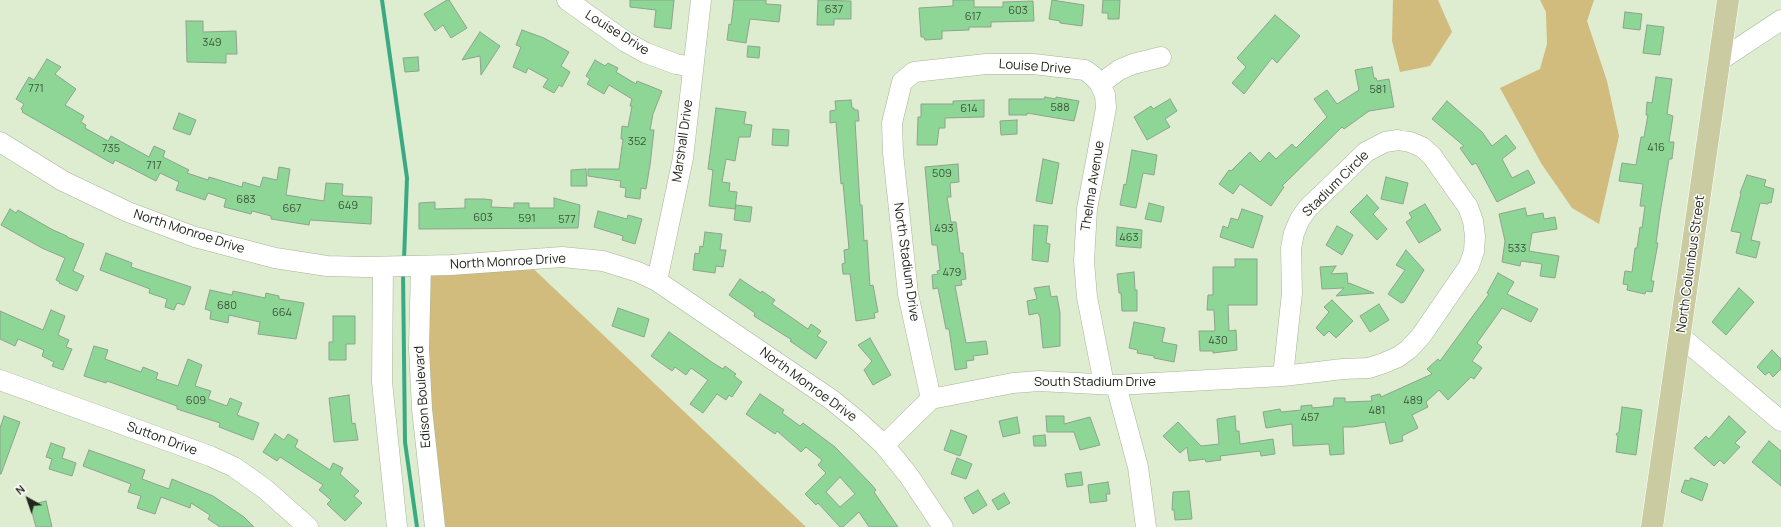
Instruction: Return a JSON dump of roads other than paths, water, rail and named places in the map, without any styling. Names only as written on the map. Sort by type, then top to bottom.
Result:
[{"type":"main road","name":"North Columbus Street","points":[[1652,527],[1728,0]]},
{"type":"street","name":"Louise Drive","points":[[566,0],[626,42],[646,53],[676,64],[693,67]]},
{"type":"street","name":"Marshall Drive","points":[[657,281],[683,158],[701,0]]},
{"type":"street","points":[[1719,61],[1781,20]]},
{"type":"street","points":[[1100,84],[1120,70],[1133,64],[1161,56]]},
{"type":"street","name":"Louise Drive","points":[[902,82],[914,72],[986,64],[1013,63],[1085,70],[1100,84]]},
{"type":"street","name":"North Stadium Drive","points":[[902,82],[892,123],[895,182],[908,294],[931,399]]},
{"type":"street","name":"Thelma Avenue","points":[[1100,84],[1105,95],[1106,108],[1087,209],[1084,261],[1087,297],[1110,384],[1138,467],[1146,527]]},
{"type":"street","name":"Stadium Circle","points":[[1398,140],[1410,142],[1422,147],[1432,156],[1468,207],[1473,221],[1475,236],[1474,251],[1469,266],[1421,336],[1409,349],[1398,357],[1369,368],[1343,369],[1284,376],[1292,293],[1291,248],[1294,233],[1300,219],[1308,208],[1372,148],[1385,142],[1398,140]]},
{"type":"street","name":"North Monroe Drive","points":[[0,142],[39,167],[94,197],[141,217],[195,237],[236,249],[294,261],[327,266],[385,267],[473,264],[547,257],[588,259],[610,263],[638,272],[657,281],[832,400],[859,422],[884,446],[909,476],[943,527]]},
{"type":"street","name":"Edison Boulevard","points":[[417,266],[422,409],[435,527]]},
{"type":"street","points":[[385,267],[382,382],[397,527]]},
{"type":"street","points":[[1680,336],[1781,421]]},
{"type":"street","name":"South Stadium Drive","points":[[931,399],[1013,383],[1046,381],[1110,384],[1284,376]]},
{"type":"street","name":"Sutton Drive","points":[[0,380],[210,456],[234,467],[265,489],[308,527]]},
{"type":"street","points":[[884,446],[931,399]]},
{"type":"waterway","points":[[382,0],[407,178],[404,260]]},
{"type":"waterway","points":[[403,271],[405,442],[417,527]]}]
